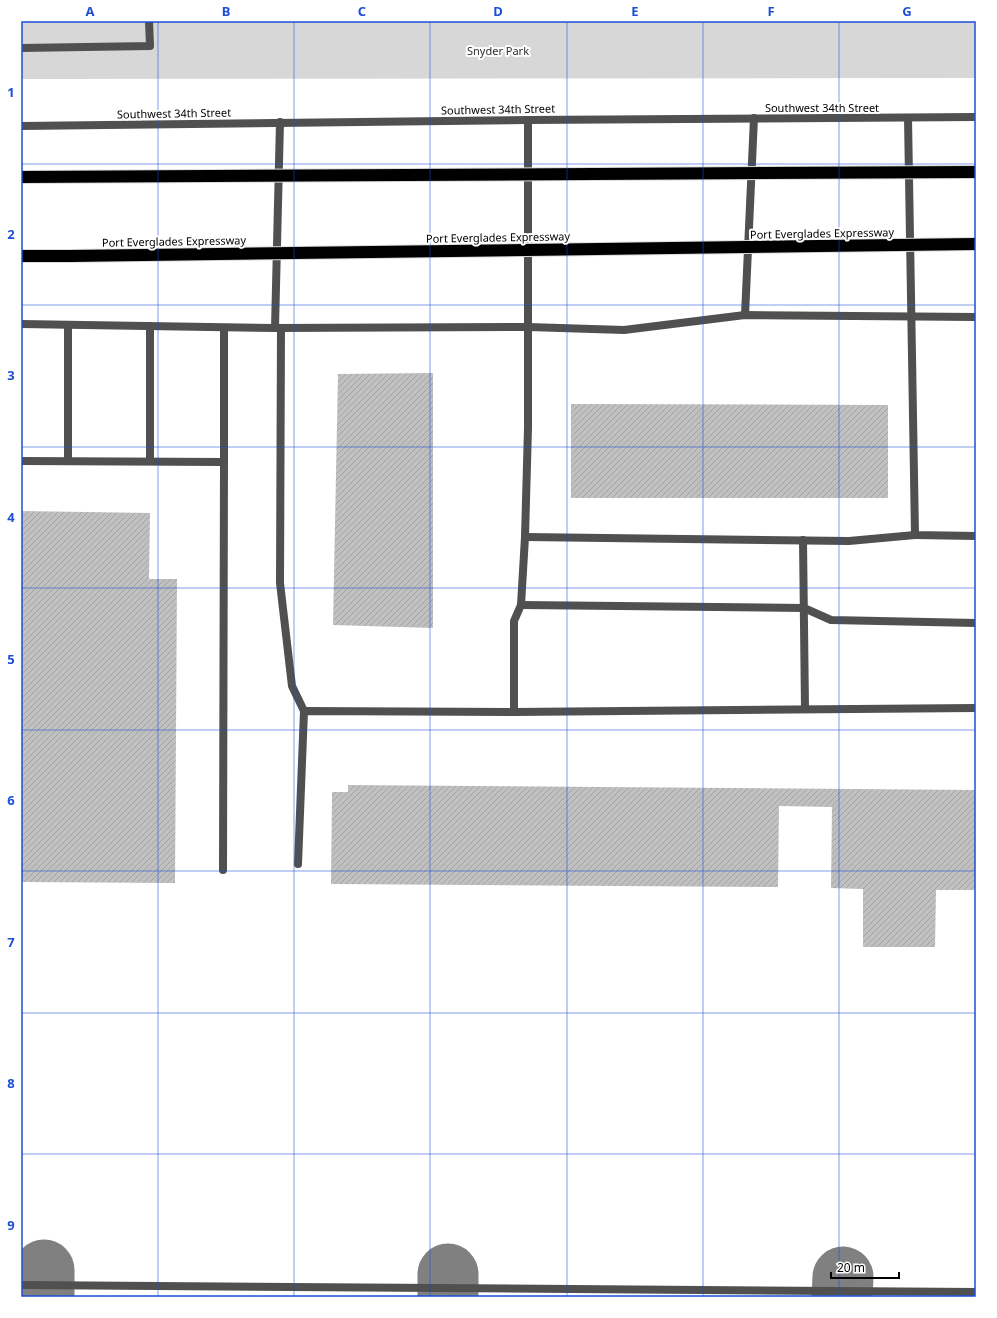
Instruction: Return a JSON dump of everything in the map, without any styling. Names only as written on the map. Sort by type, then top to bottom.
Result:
[{"type":"highway","points":[[21,177],[976,172]]},
{"type":"highway","name":"Port Everglades Expressway","points":[[21,256],[976,244]]},
{"type":"street","points":[[21,48],[150,46],[149,21]]},
{"type":"street","name":"Southwest 34th Street","points":[[21,126],[280,122],[976,117]]},
{"type":"street","points":[[745,315],[754,118]]},
{"type":"street","points":[[908,118],[915,535]]},
{"type":"street","points":[[514,712],[514,621],[522,605],[528,428],[528,120]]},
{"type":"street","points":[[280,122],[278,328],[280,584],[292,686],[304,711],[298,864]]},
{"type":"street","points":[[21,324],[224,328],[528,327],[624,330],[745,315],[911,317],[976,316]]},
{"type":"street","points":[[68,325],[68,461]]},
{"type":"street","points":[[150,326],[150,461]]},
{"type":"street","points":[[223,870],[224,328]]},
{"type":"street","points":[[21,461],[224,462]]},
{"type":"street","points":[[525,537],[849,541],[915,535],[976,536]]},
{"type":"street","points":[[803,540],[805,709]]},
{"type":"street","points":[[522,605],[804,608],[831,620],[976,623]]},
{"type":"street","points":[[304,711],[514,712],[976,708]]},
{"type":"street","points":[[21,1285],[976,1292]]},
{"type":"green space","name":"Snyder Park","points":[[21,21],[976,21],[976,78],[21,79]]},
{"type":"building","points":[[433,373],[433,628],[333,625],[338,374]]},
{"type":"building","points":[[571,404],[888,405],[888,498],[571,498]]},
{"type":"building","points":[[21,511],[150,513],[149,579],[177,579],[175,883],[21,882]]},
{"type":"building","points":[[348,785],[976,790],[976,890],[936,890],[935,947],[863,947],[863,889],[831,888],[832,807],[779,806],[778,887],[331,884],[332,792],[348,792]]},
{"type":"taxiway","points":[[44,1270],[44,1297]]},
{"type":"taxiway","points":[[448,1274],[448,1297]]},
{"type":"taxiway","points":[[842,1297],[843,1277]]}]
